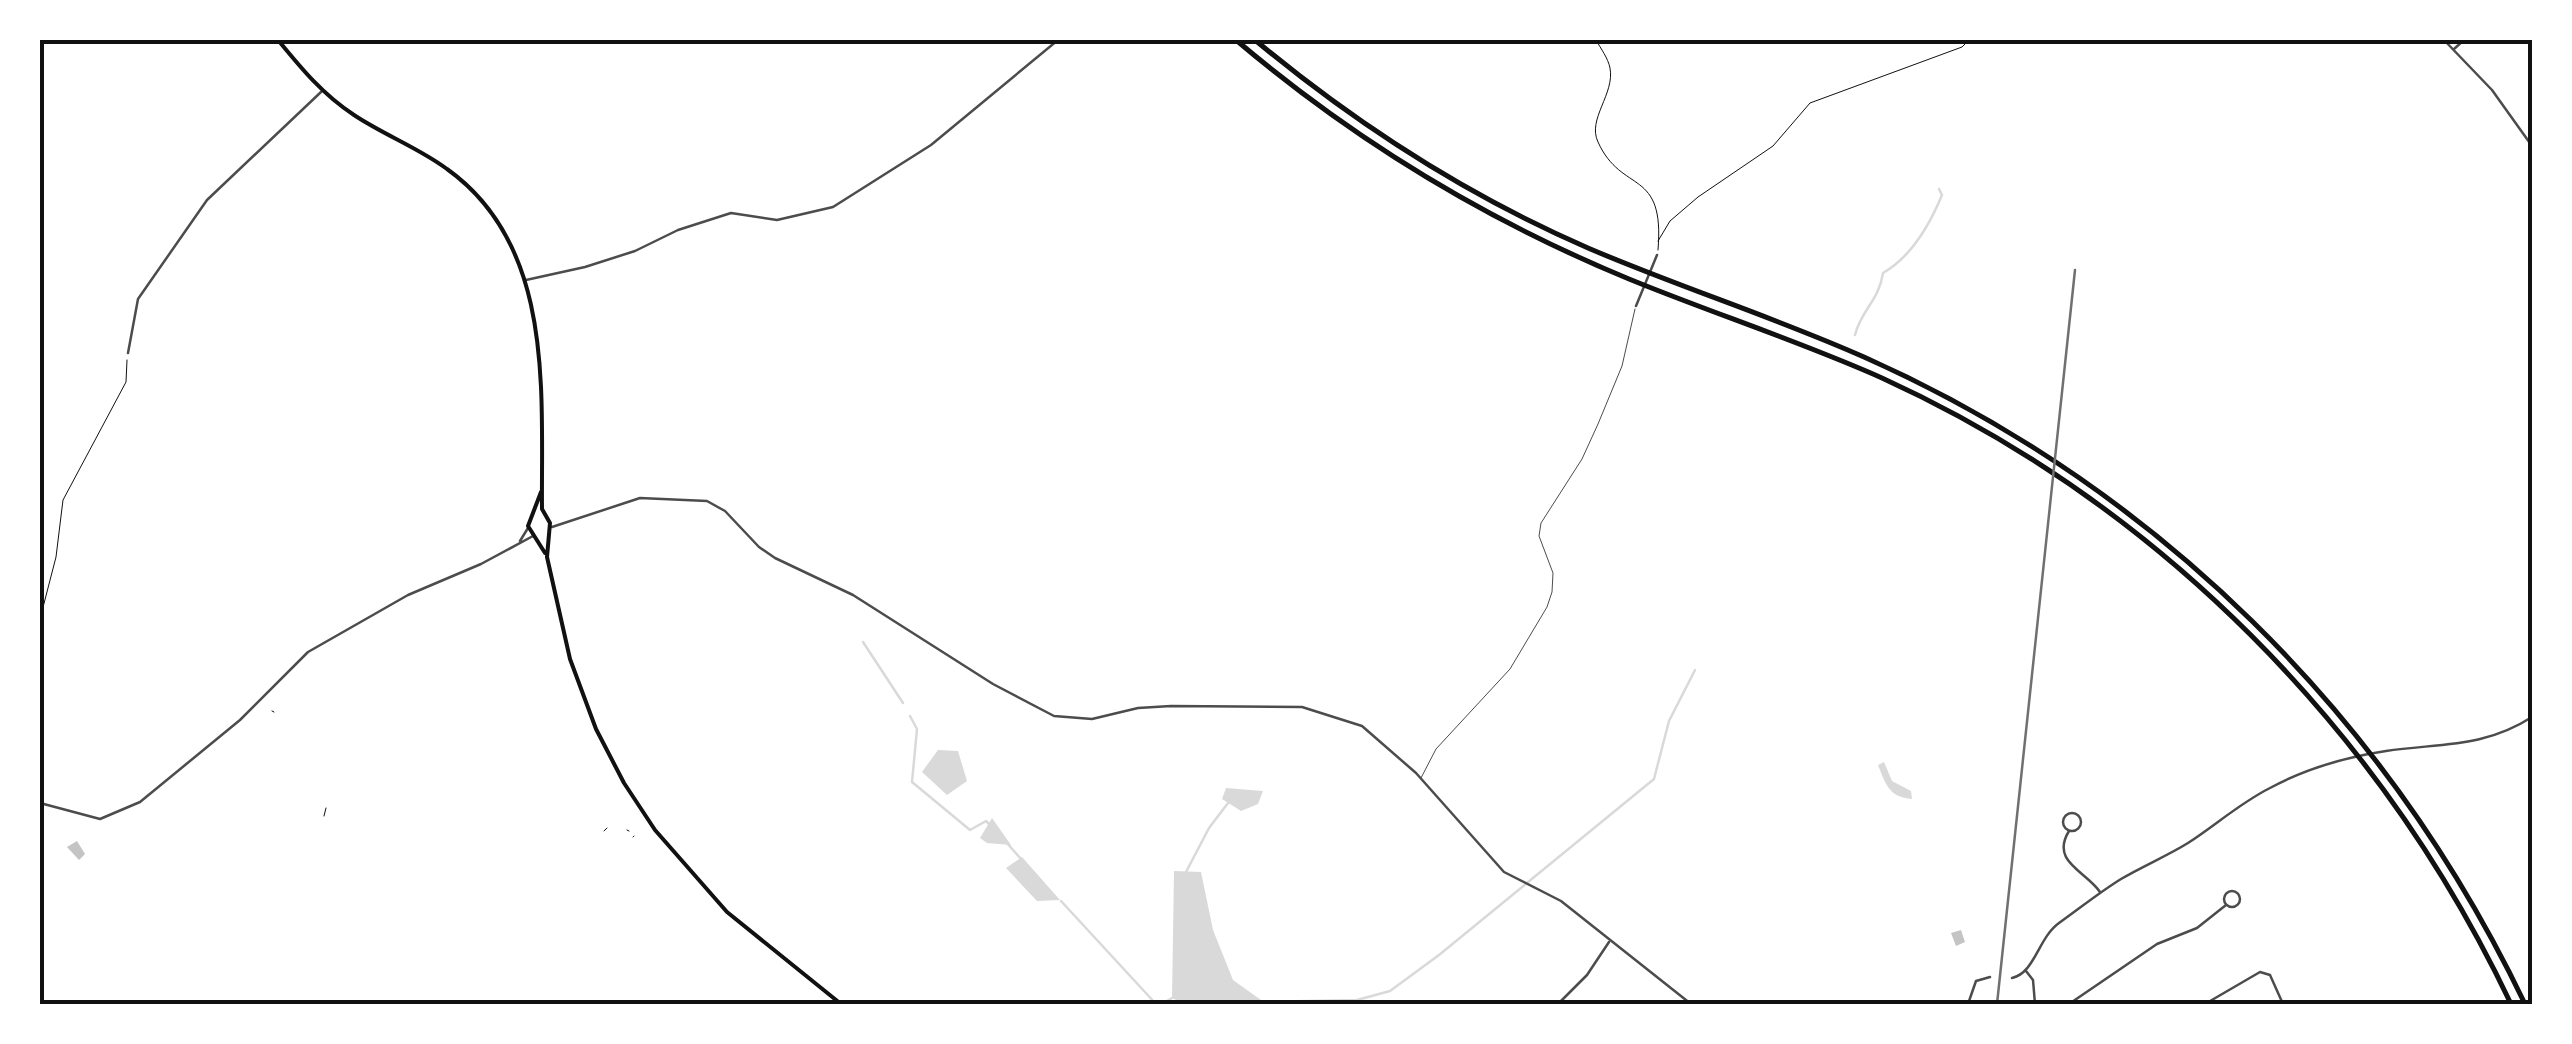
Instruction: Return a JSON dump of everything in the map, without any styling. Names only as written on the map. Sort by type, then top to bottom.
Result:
[{"type":"highway","points":[[1236,40],[1358,134],[1491,214],[1628,278],[1883,379],[1954,414],[2074,488],[2160,552],[2222,606],[2299,684],[2365,765],[2442,876],[2511,1004]]},
{"type":"highway","points":[[1255,40],[1386,138],[1511,211],[1611,258],[1876,362],[1954,400],[2075,473],[2154,532],[2226,594],[2294,662],[2361,739],[2456,876],[2524,1004]]},
{"type":"main road","points":[[278,40],[322,90],[356,117],[462,180],[504,232],[526,280],[538,347],[542,486],[549,530],[547,557],[560,626],[579,687],[609,757],[636,802],[680,860],[727,912],[842,1004]]},
{"type":"main road","points":[[542,486],[528,528],[547,557]]},
{"type":"main road","points":[[532,516],[546,518]]},
{"type":"main road","points":[[536,536],[549,530]]},
{"type":"street","points":[[526,280],[635,251],[678,230],[731,213],[777,220],[833,207],[931,145],[1058,40]]},
{"type":"street","points":[[2444,40],[2492,90],[2532,146]]},
{"type":"street","points":[[2453,50],[2464,40]]},
{"type":"street","points":[[128,354],[138,298],[207,200],[322,90]]},
{"type":"street","points":[[1636,306],[1657,255]]},
{"type":"street","points":[[549,530],[561,522],[640,498],[707,501],[726,511],[758,547],[775,558],[853,594],[1043,712],[1092,720],[1138,708],[1302,707],[1362,726],[1421,778],[1504,872],[1561,901],[1691,1004]]},
{"type":"street","points":[[546,518],[561,522]]},
{"type":"street","points":[[519,542],[528,528]]},
{"type":"street","points":[[40,803],[100,819],[140,802],[240,720],[308,652],[408,595],[536,536]]},
{"type":"street","points":[[2012,978],[2026,970],[2048,931],[2101,893],[2192,840],[2232,810],[2289,779],[2380,752],[2460,745],[2504,734],[2532,718]]},
{"type":"street","points":[[2068,831],[2062,844],[2064,856],[2101,893]]},
{"type":"street","points":[[2069,1004],[2157,944],[2197,928],[2226,905],[2235,906],[2240,900],[2235,891],[2226,890],[2226,905]]},
{"type":"street","points":[[1558,1004],[1587,975],[1609,942]]},
{"type":"street","points":[[2026,970],[2034,983],[2035,1004]]},
{"type":"street","points":[[2205,1004],[2260,972],[2270,975],[2283,1004]]},
{"type":"street","points":[[1968,1004],[1976,981],[1990,977]]},
{"type":"lane","points":[[1421,778],[1436,750],[1510,669],[1547,608],[1553,573],[1540,536],[1542,523],[1582,459],[1598,424],[1622,366],[1636,306]]},
{"type":"path","points":[[1596,40],[1611,73],[1608,97],[1595,126],[1596,140],[1614,164],[1638,182],[1655,202],[1657,255]]},
{"type":"path","points":[[1658,242],[1670,221],[1773,146],[1810,103],[1962,47],[1969,40]]},
{"type":"path","points":[[40,619],[56,558],[63,500],[126,382],[128,354]]},
{"type":"path","points":[[324,816],[326,808]]},
{"type":"shaded area","points":[[938,750],[958,751],[967,781],[947,795],[922,772]]},
{"type":"shaded area","points":[[1884,762],[1892,781],[1911,791],[1912,799],[1889,789],[1878,765]]},
{"type":"shaded area","points":[[1226,788],[1263,791],[1258,804],[1241,811],[1222,799]]},
{"type":"shaded area","points":[[992,818],[1011,845],[987,843],[980,838]]},
{"type":"shaded area","points":[[1022,857],[1060,900],[1037,901],[1006,868]]},
{"type":"shaded area","points":[[1174,871],[1201,872],[1213,930],[1233,980],[1261,1000],[1261,1004],[1184,1004],[1172,998]]},
{"type":"building","points":[[77,841],[85,854],[79,860],[67,847]]},
{"type":"building","points":[[1961,930],[1965,942],[1956,946],[1951,933]]},
{"type":"waterway","points":[[1855,335],[1883,273],[1911,249],[1925,228],[1942,195],[1939,189]]},
{"type":"waterway","points":[[863,642],[903,703]]},
{"type":"waterway","points":[[1261,1002],[1357,1000],[1390,991],[1439,955],[1654,779],[1669,721],[1695,670]]},
{"type":"waterway","points":[[910,716],[917,729],[912,782],[970,830],[986,821],[991,826]]},
{"type":"waterway","points":[[1186,872],[1209,828],[1228,803]]},
{"type":"waterway","points":[[1006,842],[1021,859]]},
{"type":"waterway","points":[[1061,901],[1156,1004]]},
{"type":"waterway","points":[[1162,1004],[1172,998]]},
{"type":"railway","points":[[1997,1004],[2075,270]]}]
